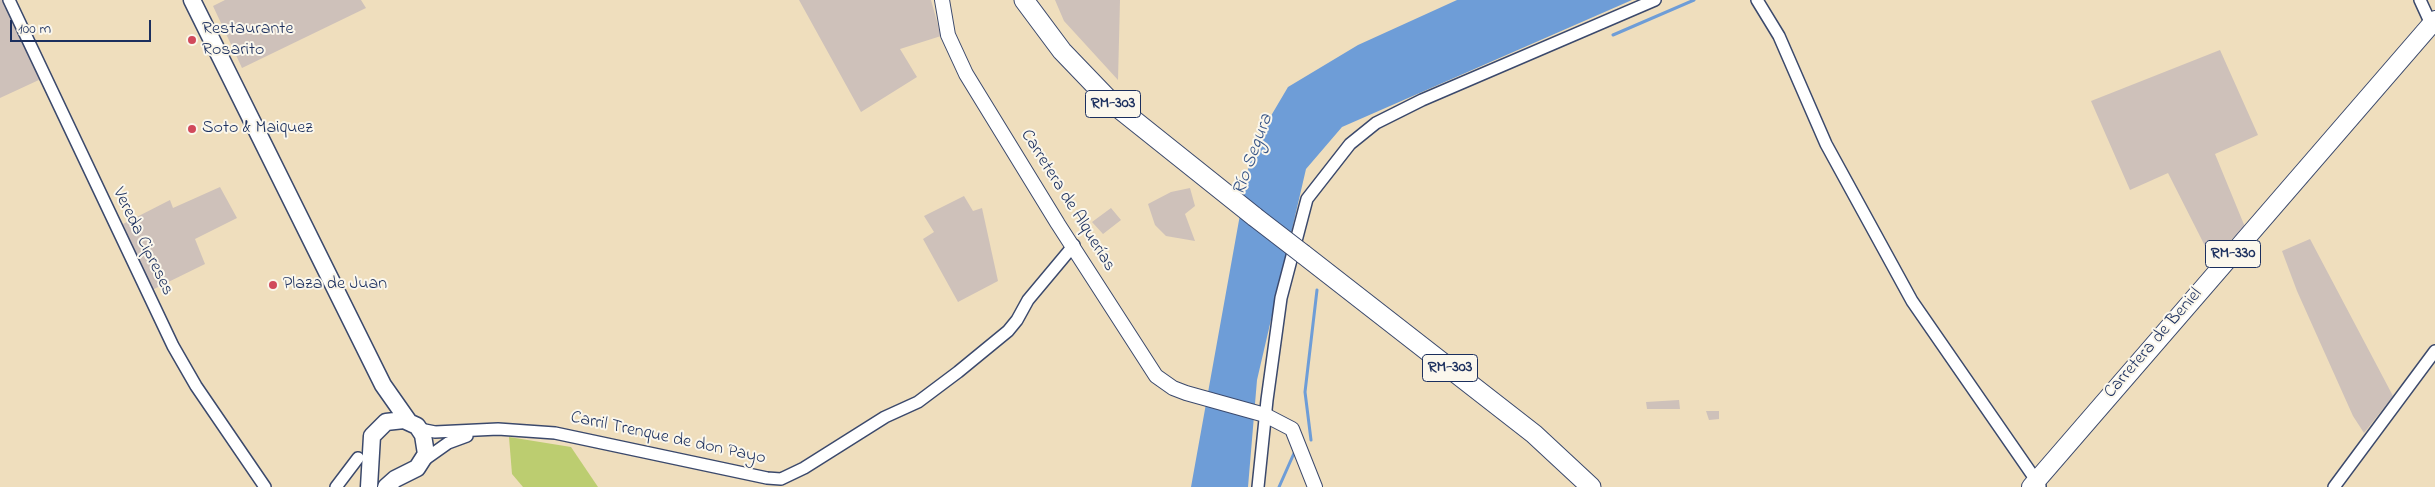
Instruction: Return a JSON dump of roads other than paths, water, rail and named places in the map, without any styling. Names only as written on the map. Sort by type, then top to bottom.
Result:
[{"type":"highway","name":"RM-303","points":[[1024,0],[1058,45],[1110,102],[1527,429],[1591,487]]},
{"type":"main road","points":[[192,0],[383,385],[415,426],[426,447],[424,460],[413,472],[403,475],[386,487]]},
{"type":"main road","name":"Carretera de Beniel","points":[[2036,485],[2433,22]]},
{"type":"main road","points":[[369,487],[364,457],[372,436],[381,425],[386,409],[383,385]]},
{"type":"main road","points":[[381,425],[398,419],[415,426]]},
{"type":"main road","points":[[364,457],[384,472],[403,475]]},
{"type":"street","name":"Vereda Cipreses","points":[[9,0],[173,346],[196,386],[265,487]]},
{"type":"street","name":"Carretera de Alquerías","points":[[942,0],[948,34],[966,74],[1058,224],[1074,245],[1116,316],[1156,376],[1173,388],[1265,415],[1292,429],[1315,487]]},
{"type":"street","points":[[1258,487],[1265,415],[1281,298],[1307,199],[1350,144],[1376,123],[1422,100],[1655,0]]},
{"type":"street","points":[[1757,0],[1779,36],[1826,144],[1912,301],[2036,485]]},
{"type":"street","points":[[2420,0],[2433,22]]},
{"type":"street","name":"Carril Trenque de don Payo","points":[[498,429],[555,433],[767,478],[781,479],[804,468],[885,417],[918,402],[958,372],[1008,331],[1028,300],[1074,245]]},
{"type":"street","points":[[2334,487],[2435,351]]},
{"type":"street","points":[[415,426],[453,432],[498,429]]},
{"type":"street","points":[[424,460],[461,437],[498,429]]},
{"type":"street","points":[[336,487],[364,457]]},
{"type":"water","name":"Río Segura","points":[[1457,0],[1632,0],[1342,127],[1306,169],[1257,380],[1248,487],[1191,487],[1252,148],[1288,87],[1358,45]]},
{"type":"waterway","points":[[1613,35],[1694,0]]},
{"type":"waterway","points":[[1311,440],[1305,392],[1317,290]]},
{"type":"waterway","points":[[1279,487],[1295,451]]},
{"type":"place","name":"Restaurante Rosarito","points":[[192,40]]},
{"type":"place","name":"Soto & Maiquez","points":[[192,129]]},
{"type":"place","name":"Plaza de Juan","points":[[273,285]]}]
